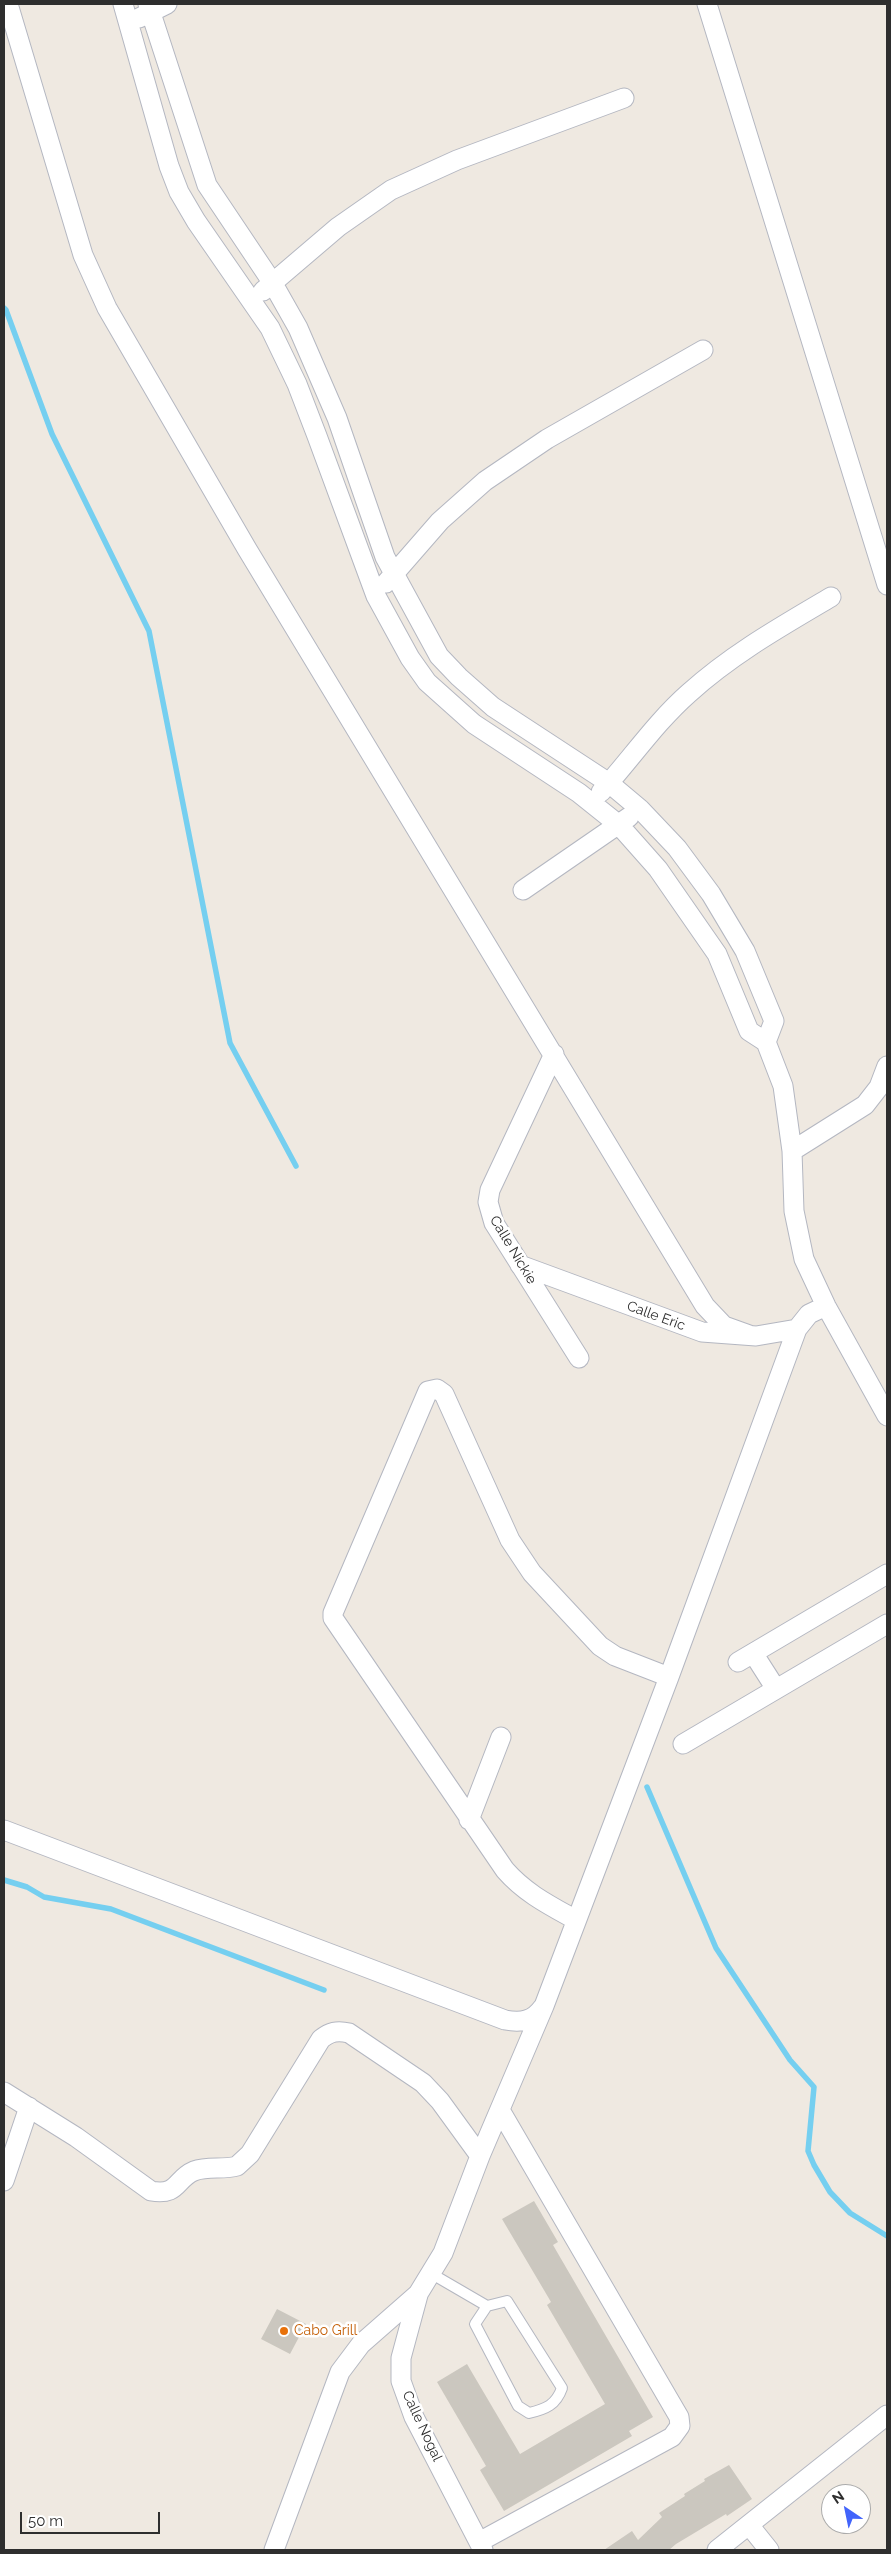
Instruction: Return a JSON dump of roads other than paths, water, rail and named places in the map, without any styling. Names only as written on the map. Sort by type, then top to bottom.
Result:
[{"type":"street","points":[[8,4],[84,255],[107,308],[247,549],[708,1310],[724,1326],[749,1335]]},
{"type":"street","points":[[123,4],[170,166],[180,192],[196,221],[252,299],[270,328],[297,384],[376,596],[410,658],[434,688],[474,724],[592,802],[619,824],[658,869],[692,915],[717,954],[749,1031],[766,1042],[783,1086],[792,1151],[792,1191],[797,1229],[807,1266],[826,1306],[887,1416]]},
{"type":"street","points":[[707,4],[887,585]]},
{"type":"street","points":[[129,22],[155,7],[207,185],[272,282],[298,328],[319,373],[393,575],[439,656],[459,677],[493,707],[609,783],[640,809],[677,848],[711,894],[745,951],[774,1021],[766,1042]]},
{"type":"street","points":[[252,299],[338,227],[391,190],[456,160],[624,98]]},
{"type":"street","points":[[376,596],[440,521],[485,481],[546,439],[702,350]]},
{"type":"street","points":[[592,802],[651,732],[689,693],[723,665],[766,635],[831,597]]},
{"type":"street","points":[[523,890],[640,809]]},
{"type":"street","name":"Calle Nickie","points":[[554,1054],[490,1190],[488,1202],[494,1223],[579,1358]]},
{"type":"street","points":[[792,1151],[865,1105],[879,1087],[887,1066]]},
{"type":"street","name":"Calle Eric","points":[[520,1266],[688,1328],[749,1335],[797,1329]]},
{"type":"street","points":[[274,2550],[340,2372],[361,2344],[418,2294],[432,2274],[443,2253],[480,2156],[544,2006],[670,1677],[797,1329],[809,1314],[826,1306]]},
{"type":"street","points":[[576,1920],[533,1896],[517,1884],[470,1820],[333,1618],[333,1613],[428,1391],[437,1388],[444,1394],[501,1523],[519,1556],[532,1573],[600,1646],[615,1656],[670,1677]]},
{"type":"street","points":[[776,1689],[746,1658],[887,1574]]},
{"type":"street","points":[[683,1744],[887,1624]]},
{"type":"street","points":[[470,1820],[501,1737]]},
{"type":"street","points":[[4,1830],[505,2020],[520,2021],[530,2019],[536,2016],[544,2006]]},
{"type":"street","points":[[4,2092],[76,2136],[151,2191],[163,2193],[174,2189],[193,2171],[208,2168],[232,2168],[244,2160],[250,2154],[321,2039],[338,2030],[349,2033],[422,2083],[440,2101],[480,2156]]},
{"type":"street","points":[[4,2181],[29,2107]]},
{"type":"street","points":[[481,2546],[672,2437],[680,2426],[679,2417],[500,2110]]},
{"type":"street","name":"Calle Nogal","points":[[418,2294],[401,2358],[401,2381],[414,2417],[481,2546]]},
{"type":"street","points":[[717,2550],[887,2415]]},
{"type":"street","points":[[749,2525],[769,2550]]},
{"type":"lane","points":[[432,2274],[486,2306],[507,2301],[562,2388],[558,2400],[544,2410],[529,2413],[518,2406],[475,2324],[486,2306]]},
{"type":"waterway","points":[[4,308],[52,434],[149,631],[230,1043],[296,1166]]},
{"type":"waterway","points":[[647,1787],[716,1948],[790,2060],[814,2087],[808,2151],[814,2165],[830,2192],[850,2213],[887,2236]]},
{"type":"waterway","points":[[4,1880],[27,1887],[44,1897],[111,1909],[324,1990]]},
{"type":"place","name":"Cabo Grill","points":[[284,2331]]}]
